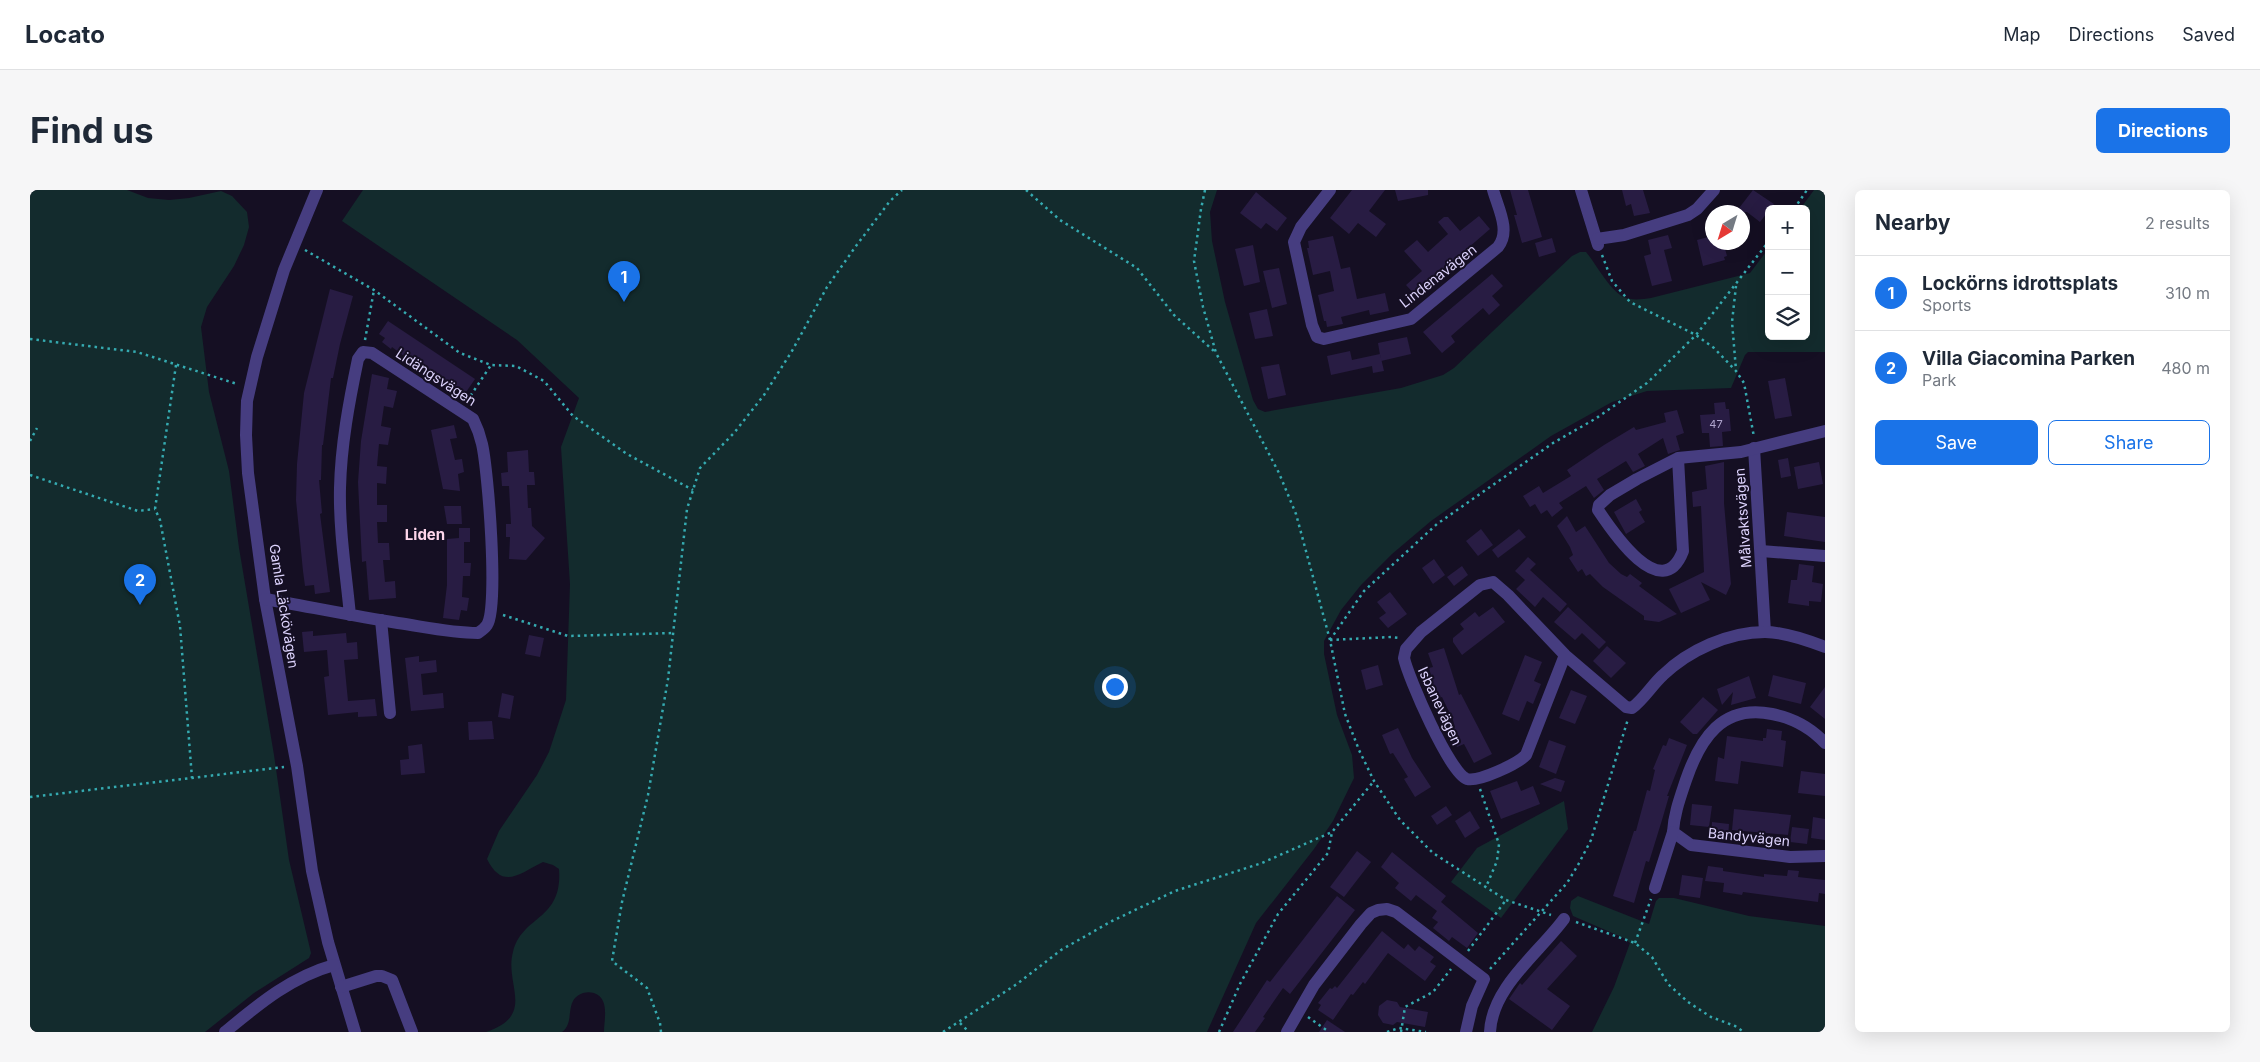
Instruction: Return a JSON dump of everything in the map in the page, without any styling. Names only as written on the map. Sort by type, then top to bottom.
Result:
[{"type":"street","name":"Gamla Läckövägen","points":[[317,190],[294,245],[257,356],[247,402],[248,472],[266,599],[297,766],[312,871],[334,965],[354,1032]]},
{"type":"street","name":"Lindenavägen","points":[[1330,190],[1301,227],[1294,242],[1312,325],[1317,337],[1324,339],[1410,319],[1498,247],[1504,235],[1504,226],[1493,190]]},
{"type":"street","points":[[1581,190],[1597,242],[1698,210],[1714,190]]},
{"type":"street","points":[[350,615],[341,514],[342,459],[346,420],[354,377],[358,359],[363,352]]},
{"type":"street","name":"Lidängsvägen","points":[[363,352],[372,353],[473,419],[479,431],[490,535],[491,611]]},
{"type":"street","points":[[1754,448],[1825,431]]},
{"type":"street","name":"Målvaktsvägen","points":[[1678,458],[1683,551],[1676,564],[1664,570],[1657,570],[1643,563],[1618,540],[1597,507],[1610,495],[1678,458],[1754,448],[1765,632]]},
{"type":"street","points":[[1761,551],[1825,556]]},
{"type":"street","points":[[1410,643],[1420,632],[1480,585],[1493,582],[1508,595],[1565,655],[1620,704],[1632,708],[1664,674],[1684,658],[1725,639],[1765,632],[1809,640],[1825,647]]},
{"type":"street","points":[[266,599],[446,631],[478,633],[487,625],[491,611]]},
{"type":"street","points":[[381,620],[390,713]]},
{"type":"street","name":"Isbanevägen","points":[[1410,643],[1404,658],[1406,666],[1443,749],[1458,773],[1467,779],[1476,778]]},
{"type":"street","points":[[1476,778],[1512,765],[1526,755],[1565,655]]},
{"type":"street","points":[[1655,888],[1673,832],[1676,810],[1695,755],[1702,742],[1720,724],[1744,713],[1768,713],[1783,716],[1800,723],[1825,743]]},
{"type":"street","name":"Bandyvägen","points":[[1673,832],[1691,845],[1790,857],[1825,856]]},
{"type":"street","points":[[1287,1032],[1314,985],[1360,924],[1371,913],[1378,910],[1387,909],[1396,912],[1484,979],[1472,1006],[1467,1026],[1491,1029],[1491,1021],[1505,989],[1518,971],[1554,933],[1564,919]]},
{"type":"street","points":[[225,1032],[276,991],[308,974],[334,965]]},
{"type":"street","points":[[341,987],[376,976],[392,980],[412,1032]]},
{"type":"path","points":[[661,1032],[660,1023],[647,988],[612,961],[622,902],[648,795],[668,679],[687,509],[700,468],[734,433],[764,395],[792,351],[827,287],[890,202],[902,190]]},
{"type":"path","points":[[1026,190],[1060,220],[1138,268],[1174,315],[1216,353]]},
{"type":"path","points":[[1797,205],[1807,190]]},
{"type":"path","points":[[1597,242],[1612,281],[1630,302],[1696,335],[1714,348],[1736,372],[1744,383],[1754,436],[1754,448]]},
{"type":"path","points":[[294,245],[374,290],[460,352],[491,366],[516,366],[544,382],[572,416],[627,454],[693,490]]},
{"type":"path","points":[[1410,643],[1391,637],[1330,640],[1364,591],[1436,524],[1553,443],[1595,419],[1647,383],[1696,335],[1765,246]]},
{"type":"path","points":[[1736,286],[1732,322],[1736,372]]},
{"type":"path","points":[[363,352],[374,290]]},
{"type":"path","points":[[30,339],[137,352],[176,366],[239,384]]},
{"type":"path","points":[[176,366],[156,509],[160,520],[180,626],[192,778]]},
{"type":"path","points":[[460,411],[491,366]]},
{"type":"path","points":[[30,441],[37,428]]},
{"type":"path","points":[[30,476],[138,510],[156,509]]},
{"type":"path","points":[[491,611],[568,636],[674,633]]},
{"type":"path","points":[[1484,979],[1511,944],[1567,883],[1578,865],[1591,840],[1632,708]]},
{"type":"path","points":[[30,797],[286,766]]},
{"type":"path","points":[[1476,778],[1500,844],[1497,861],[1486,887]]},
{"type":"path","points":[[943,1032],[960,1023],[1017,984],[1061,950],[1112,921],[1175,891],[1262,863],[1332,832],[1374,781]]},
{"type":"path","points":[[1219,1032],[1240,984],[1278,914],[1328,853],[1332,832]]},
{"type":"path","points":[[1636,943],[1655,888]]},
{"type":"path","points":[[1298,1010],[1330,1032]]},
{"type":"path","points":[[960,1023],[969,1032]]},
{"type":"path","points":[[1387,1032],[1399,1028],[1426,1032]]},
{"type":"green space","points":[[30,190],[127,190],[148,198],[169,200],[221,191],[232,196],[247,212],[249,227],[244,245],[234,266],[207,307],[201,327],[209,392],[229,471],[239,548],[274,755],[289,860],[311,953],[309,958],[254,993],[205,1032],[30,1032]]},
{"type":"green space","points":[[363,190],[1217,190],[1210,212],[1212,241],[1225,302],[1253,400],[1258,409],[1265,412],[1401,388],[1443,375],[1454,368],[1572,256],[1580,252],[1586,252],[1614,290],[1630,299],[1651,298],[1750,273],[1765,253],[1765,340],[1810,340],[1810,205],[1803,205],[1814,190],[1825,190],[1825,352],[1748,352],[1731,388],[1647,391],[1612,402],[1551,436],[1431,521],[1392,554],[1361,585],[1341,610],[1324,641],[1324,654],[1337,715],[1352,755],[1354,778],[1333,821],[1314,849],[1256,923],[1207,1032],[604,1032],[605,1010],[602,1000],[594,993],[588,992],[577,996],[573,1001],[568,1023],[562,1032],[486,1032],[501,1025],[510,1017],[515,1008],[511,964],[513,952],[518,940],[525,931],[549,908],[555,899],[559,886],[559,869],[553,865],[543,862],[512,877],[506,877],[499,875],[487,859],[499,831],[537,775],[549,752],[566,700],[570,584],[561,447],[579,398],[517,340],[342,221]]},
{"type":"green space","points":[[1564,801],[1568,829],[1501,918],[1451,882],[1477,848]]},
{"type":"green space","points":[[1578,896],[1649,924],[1656,901],[1659,898],[1674,898],[1749,916],[1825,926],[1825,1032],[1592,1032],[1614,987],[1630,943],[1624,938],[1573,916],[1570,908],[1571,901]]},
{"type":"building","points":[[1352,190],[1385,190],[1369,211],[1386,224],[1376,237],[1358,223],[1349,234],[1330,218]]},
{"type":"building","points":[[1395,190],[1428,190],[1428,195],[1398,201]]},
{"type":"building","points":[[1510,190],[1528,190],[1542,237],[1522,243],[1514,215],[1517,215]]},
{"type":"building","points":[[1622,190],[1643,190],[1650,213],[1634,216],[1631,204],[1626,206]]},
{"type":"building","points":[[1753,190],[1774,204],[1765,205],[1765,216],[1760,222],[1750,214],[1750,205],[1741,205]]},
{"type":"building","points":[[1256,192],[1287,218],[1277,231],[1266,223],[1261,229],[1240,213]]},
{"type":"building","points":[[1479,216],[1490,229],[1461,254],[1464,258],[1418,298],[1406,285],[1422,271],[1404,251],[1417,240],[1428,252],[1448,234],[1438,222],[1444,217],[1448,217],[1460,231]]},
{"type":"building","points":[[1668,235],[1672,248],[1664,250],[1672,281],[1652,286],[1644,256],[1651,254],[1648,240]]},
{"type":"building","points":[[1333,236],[1341,269],[1350,267],[1357,299],[1385,293],[1389,311],[1370,315],[1369,310],[1341,317],[1343,324],[1327,327],[1318,295],[1334,291],[1330,271],[1313,275],[1307,248],[1309,248],[1308,241]]},
{"type":"building","points":[[1552,238],[1556,252],[1539,257],[1535,243]]},
{"type":"building","points":[[1705,238],[1705,250],[1725,250],[1727,256],[1724,257],[1725,260],[1703,266],[1697,240]]},
{"type":"building","points":[[1253,245],[1260,282],[1244,286],[1235,249]]},
{"type":"building","points":[[1279,268],[1287,304],[1272,308],[1263,271]]},
{"type":"building","points":[[1492,274],[1503,286],[1492,296],[1500,305],[1489,315],[1483,308],[1451,336],[1455,342],[1442,353],[1423,332]]},
{"type":"building","points":[[330,289],[353,296],[333,378],[331,378],[322,445],[321,480],[319,480],[322,513],[320,514],[330,592],[315,594],[314,585],[305,586],[296,500],[297,464],[304,393]]},
{"type":"building","points":[[1267,309],[1273,336],[1255,339],[1249,313]]},
{"type":"building","points":[[388,321],[475,379],[464,395],[457,390],[455,391],[425,369],[424,371],[392,347],[391,349],[382,342],[385,338],[379,334]]},
{"type":"building","points":[[1407,337],[1411,354],[1381,361],[1378,343]]},
{"type":"building","points":[[1350,351],[1352,360],[1380,354],[1384,371],[1373,373],[1372,366],[1331,375],[1327,356]]},
{"type":"building","points":[[1279,364],[1286,395],[1268,399],[1261,367]]},
{"type":"building","points":[[372,374],[389,378],[387,389],[397,391],[393,408],[384,406],[381,426],[391,428],[388,445],[379,444],[377,466],[387,467],[386,484],[377,483],[377,505],[387,505],[387,522],[377,522],[378,543],[389,543],[390,560],[383,560],[385,582],[395,581],[396,598],[369,600],[366,561],[362,562],[358,482],[361,441]]},
{"type":"building","points":[[1785,378],[1792,416],[1775,419],[1768,381]]},
{"type":"building","points":[[1725,402],[1726,409],[1729,409],[1731,431],[1722,432],[1723,446],[1710,447],[1709,433],[1702,433],[1700,415],[1715,414],[1714,403]]},
{"type":"building","points":[[1677,410],[1684,433],[1676,436],[1680,450],[1668,454],[1663,438],[1638,454],[1645,466],[1633,472],[1626,461],[1597,479],[1604,490],[1594,498],[1586,486],[1559,503],[1563,508],[1552,517],[1547,510],[1541,514],[1535,504],[1530,507],[1523,496],[1539,486],[1543,493],[1571,476],[1567,470],[1604,445],[1634,427],[1636,430],[1666,422],[1664,413]]},
{"type":"building","points":[[454,425],[457,438],[450,439],[455,460],[462,459],[464,472],[458,474],[460,491],[443,489],[431,430]]},
{"type":"building","points":[[528,450],[529,472],[534,472],[535,485],[527,485],[528,508],[531,508],[532,526],[545,538],[526,560],[509,559],[510,537],[506,537],[506,524],[511,524],[509,486],[502,486],[501,473],[508,472],[507,452]]},
{"type":"building","points":[[1788,458],[1791,476],[1781,478],[1778,460]]},
{"type":"building","points":[[1724,462],[1724,503],[1731,584],[1726,595],[1701,582],[1710,600],[1681,613],[1669,589],[1704,572],[1701,506],[1693,507],[1692,492],[1707,489],[1705,466]]},
{"type":"building","points":[[1819,462],[1823,484],[1798,489],[1794,467]]},
{"type":"building","points":[[1636,499],[1642,510],[1639,512],[1645,522],[1626,534],[1614,512]]},
{"type":"building","points":[[444,506],[461,506],[462,524],[447,524]]},
{"type":"building","points":[[1787,512],[1825,517],[1825,542],[1784,536]]},
{"type":"building","points":[[1567,516],[1576,532],[1585,526],[1609,563],[1621,574],[1627,577],[1630,574],[1642,583],[1639,586],[1677,614],[1659,622],[1644,620],[1644,616],[1603,587],[1590,574],[1586,576],[1582,569],[1578,572],[1569,558],[1573,555],[1570,547],[1557,526]]},
{"type":"building","points":[[459,528],[470,528],[470,542],[464,542],[464,563],[471,563],[470,576],[463,576],[462,597],[469,598],[467,611],[461,610],[459,620],[443,618],[447,585],[447,539],[459,538]]},
{"type":"building","points":[[1481,529],[1493,545],[1478,556],[1466,541]]},
{"type":"building","points":[[1519,529],[1526,537],[1498,558],[1492,550]]},
{"type":"building","points":[[1528,557],[1536,564],[1530,570],[1567,604],[1560,612],[1543,597],[1535,607],[1516,589],[1525,580],[1515,571]]},
{"type":"building","points":[[1434,559],[1445,575],[1433,584],[1422,568]]},
{"type":"building","points":[[1799,564],[1814,566],[1812,582],[1823,584],[1821,602],[1809,601],[1809,606],[1788,603],[1791,580],[1797,580]]},
{"type":"building","points":[[1462,566],[1468,575],[1454,586],[1447,577]]},
{"type":"building","points":[[1390,592],[1407,614],[1388,628],[1379,618],[1386,613],[1377,602]]},
{"type":"building","points":[[1493,607],[1505,622],[1462,655],[1453,642],[1453,638],[1464,629],[1460,624],[1475,612],[1479,617]]},
{"type":"building","points":[[1568,607],[1606,642],[1599,649],[1582,633],[1575,640],[1554,622]]},
{"type":"building","points":[[313,631],[313,636],[346,633],[347,643],[357,642],[358,659],[344,660],[348,701],[375,699],[377,716],[358,717],[358,712],[328,715],[324,677],[329,676],[327,650],[304,652],[302,632]]},
{"type":"building","points":[[529,635],[544,638],[540,657],[525,654]]},
{"type":"building","points":[[1607,646],[1626,663],[1611,678],[1593,661]]},
{"type":"building","points":[[1444,648],[1459,695],[1461,694],[1492,754],[1474,763],[1464,744],[1457,747],[1448,730],[1455,727],[1453,720],[1442,697],[1439,698],[1436,690],[1431,692],[1426,677],[1431,675],[1429,668],[1433,667],[1428,653]]},
{"type":"building","points":[[1525,655],[1542,662],[1534,681],[1541,684],[1533,704],[1527,701],[1519,721],[1502,714]]},
{"type":"building","points":[[419,656],[419,662],[436,660],[437,672],[421,674],[423,695],[443,693],[444,708],[411,711],[405,658]]},
{"type":"building","points":[[1378,665],[1383,685],[1366,690],[1361,670]]},
{"type":"building","points":[[1773,675],[1806,683],[1801,704],[1768,696]]},
{"type":"building","points":[[1749,676],[1756,698],[1731,705],[1733,692],[1722,705],[1717,689]]},
{"type":"building","points":[[1825,687],[1825,719],[1810,707]]},
{"type":"building","points":[[1571,690],[1587,696],[1575,724],[1559,718]]},
{"type":"building","points":[[502,693],[514,696],[510,719],[498,717]]},
{"type":"building","points":[[1703,697],[1718,710],[1697,734],[1693,734],[1680,722]]},
{"type":"building","points":[[492,721],[494,739],[469,740],[468,722]]},
{"type":"building","points":[[1398,728],[1412,758],[1431,787],[1415,797],[1404,779],[1408,777],[1393,753],[1390,754],[1382,735]]},
{"type":"building","points":[[1767,729],[1782,731],[1781,740],[1786,741],[1783,767],[1741,761],[1738,784],[1715,781],[1718,757],[1724,759],[1727,736],[1763,741],[1763,738],[1766,738]]},
{"type":"building","points":[[1669,738],[1687,745],[1667,796],[1669,796],[1662,820],[1649,862],[1646,861],[1634,903],[1613,896],[1634,831],[1636,831],[1647,790],[1650,791],[1655,770],[1653,769],[1663,745],[1666,746]]},
{"type":"building","points":[[1549,740],[1566,746],[1556,774],[1539,767]]},
{"type":"building","points":[[422,744],[425,773],[401,775],[400,760],[409,759],[408,746]]},
{"type":"building","points":[[1801,771],[1825,774],[1825,796],[1798,793]]},
{"type":"building","points":[[1555,778],[1565,781],[1561,792],[1540,784]]},
{"type":"building","points":[[1517,781],[1521,791],[1533,786],[1540,804],[1501,819],[1490,791]]},
{"type":"building","points":[[1692,804],[1712,806],[1709,827],[1690,825]]},
{"type":"building","points":[[1446,806],[1452,815],[1437,825],[1431,816]]},
{"type":"building","points":[[1734,809],[1791,815],[1788,835],[1732,830]]},
{"type":"building","points":[[1470,811],[1480,828],[1465,838],[1455,821]]},
{"type":"building","points":[[1813,817],[1825,819],[1825,840],[1811,838]]},
{"type":"building","points":[[1712,822],[1729,824],[1728,838],[1711,837]]},
{"type":"building","points":[[1792,827],[1809,829],[1807,844],[1790,842]]},
{"type":"building","points":[[1357,851],[1371,862],[1344,897],[1330,887]]},
{"type":"building","points":[[1392,852],[1446,896],[1441,902],[1478,933],[1467,948],[1452,937],[1449,941],[1433,928],[1438,922],[1432,918],[1437,911],[1416,895],[1411,901],[1395,888],[1399,883],[1381,867]]},
{"type":"building","points":[[1708,866],[1723,868],[1723,871],[1764,877],[1764,874],[1787,876],[1788,870],[1799,871],[1798,877],[1825,880],[1825,894],[1819,893],[1818,902],[1743,892],[1742,895],[1723,892],[1724,883],[1705,881]]},
{"type":"building","points":[[1682,875],[1703,878],[1700,898],[1679,895]]},
{"type":"building","points":[[1337,896],[1355,910],[1290,994],[1283,988],[1255,1032],[1233,1032],[1267,980],[1270,982]]},
{"type":"building","points":[[1382,931],[1404,949],[1408,944],[1415,951],[1419,946],[1434,957],[1430,962],[1436,966],[1425,981],[1388,953],[1365,984],[1363,982],[1353,995],[1351,994],[1333,1020],[1318,1010],[1321,1005],[1318,1003],[1330,988],[1332,989],[1335,986],[1337,988]]},
{"type":"building","points":[[1561,941],[1577,956],[1547,989],[1570,1006],[1552,1030],[1509,999],[1520,983],[1522,985]]},
{"type":"building","points":[[1387,1000],[1397,1002],[1400,1007],[1428,1012],[1425,1027],[1397,1022],[1393,1025],[1383,1023],[1378,1015],[1379,1006]]},
{"type":"building","points":[[1327,1020],[1345,1032],[1319,1032]]},
{"type":"place","name":"Lockörns idrottsplats","points":[[624,302]]},
{"type":"place","name":"Villa Giacomina Parken","points":[[140,605]]},
{"type":"district","name":"Liden","points":[[425,535]]}]
